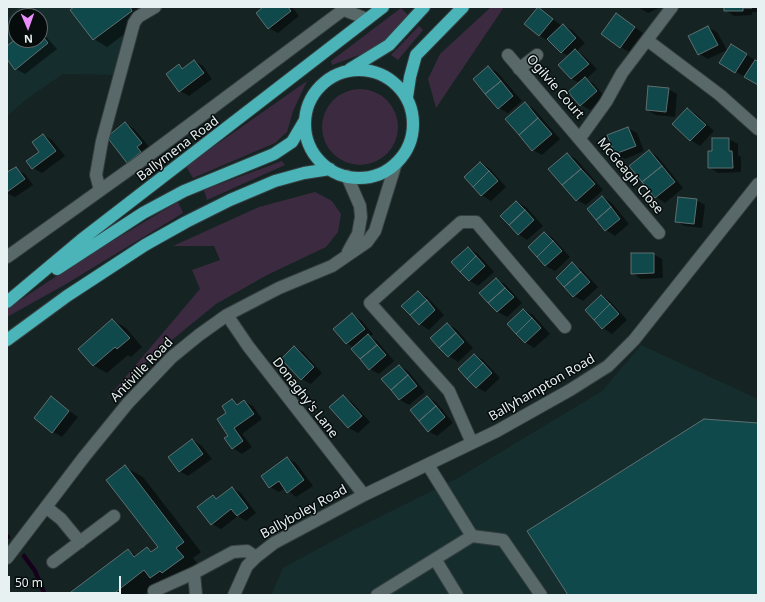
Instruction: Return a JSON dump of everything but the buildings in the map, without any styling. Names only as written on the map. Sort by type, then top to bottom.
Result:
[{"type":"highway","name":"Ballymena Road","points":[[9,300],[87,236],[383,7]]},
{"type":"highway","points":[[347,71],[365,70],[381,74],[396,84],[407,98],[413,114],[413,132],[407,149],[396,163],[381,173],[364,178],[346,176],[330,169],[319,160],[311,148],[306,135],[305,120],[309,103],[318,88],[331,78],[347,71],[388,45],[424,7]]},
{"type":"highway","points":[[407,98],[410,77],[416,55],[463,7]]},
{"type":"highway","points":[[9,300],[143,213],[184,191],[274,154],[292,142],[305,120]]},
{"type":"highway","points":[[7,340],[67,296],[145,245],[186,222],[230,200],[276,181],[304,173],[330,169]]},
{"type":"street","points":[[100,190],[96,175],[102,141],[134,23],[138,17],[154,7]]},
{"type":"street","points":[[580,138],[606,102],[622,73],[672,7]]},
{"type":"street","name":"Ballymena Road","points":[[7,257],[100,190],[345,8],[367,19]]},
{"type":"street","points":[[648,40],[720,95],[758,129]]},
{"type":"street","name":"Ogilvie Court","points":[[508,55],[580,138]]},
{"type":"street","points":[[519,69],[537,55]]},
{"type":"street","name":"McGeagh Close","points":[[580,138],[659,232]]},
{"type":"street","name":"Antiville Road","points":[[7,558],[88,452],[151,378],[172,357],[199,335],[228,316],[279,288],[332,266],[367,242],[375,231],[396,163]]},
{"type":"street","name":"Antiville Road","points":[[344,258],[354,244],[362,218],[360,206],[346,176]]},
{"type":"street","name":"Ballyhampton Road","points":[[364,495],[472,443],[570,390],[608,366],[634,340],[758,184]]},
{"type":"street","points":[[472,443],[449,391],[370,303],[461,222],[476,222],[565,327]]},
{"type":"street","name":"Donaghy's Lane","points":[[228,316],[248,346],[364,495]]},
{"type":"street","points":[[428,465],[472,536]]},
{"type":"street","name":"Ballyboley Road","points":[[234,595],[244,573],[256,557],[293,532],[364,495]]},
{"type":"street","points":[[46,507],[61,519],[80,542]]},
{"type":"street","points":[[53,562],[114,516]]},
{"type":"street","points":[[383,593],[472,536],[503,540],[541,595]]},
{"type":"street","points":[[154,591],[194,573],[233,552],[247,551],[256,557]]},
{"type":"street","points":[[435,559],[458,595]]},
{"type":"street","points":[[194,573],[196,595]]},
{"type":"shaded area","points":[[19,7],[165,7],[138,26],[123,75],[63,74],[28,98],[7,116],[7,18],[8,17],[8,48],[48,48],[48,8],[18,8]]},
{"type":"shaded area","points":[[491,7],[504,7],[436,108],[428,79],[440,54]]},
{"type":"shaded area","points":[[401,8],[409,16],[384,41],[367,52],[332,65],[331,61]]},
{"type":"shaded area","points":[[419,26],[423,30],[398,60],[391,55]]},
{"type":"shaded area","points":[[307,81],[293,111],[287,132],[275,143],[193,178],[186,166]]},
{"type":"shaded area","points":[[360,89],[375,92],[387,100],[395,112],[398,127],[395,142],[387,154],[375,162],[360,165],[345,162],[333,154],[325,142],[322,127],[325,112],[333,100],[345,92]]},
{"type":"shaded area","points":[[282,161],[285,165],[207,200],[204,190]]},
{"type":"shaded area","points":[[315,192],[332,201],[341,214],[338,232],[326,247],[267,275],[216,304],[151,357],[106,400],[200,289],[192,270],[220,260],[214,246],[173,246],[259,207]]},
{"type":"shaded area","points":[[178,202],[183,213],[66,284],[7,317],[7,309],[82,259]]},
{"type":"shaded area","points":[[641,345],[758,399],[758,595],[271,595],[283,568],[349,532],[458,478],[602,391]]},
{"type":"waterway","points":[[24,556],[35,571],[45,595]]}]
